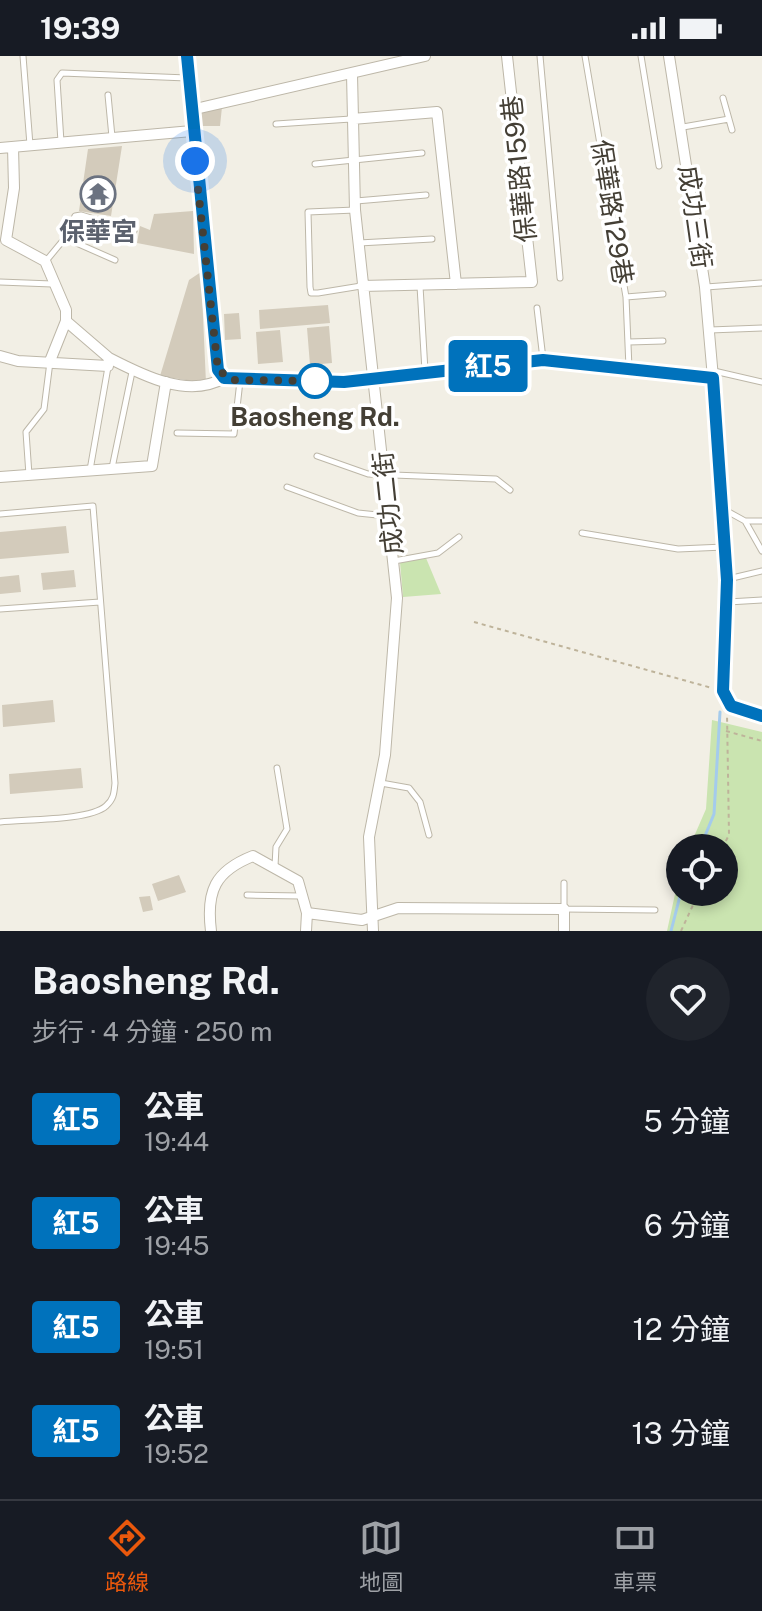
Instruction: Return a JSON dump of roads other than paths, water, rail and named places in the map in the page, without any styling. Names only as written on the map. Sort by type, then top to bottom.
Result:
[{"type":"street","points":[[187,56],[218,370],[224,378]]},
{"type":"street","points":[[191,110],[425,56]]},
{"type":"street","name":"保華路159巷","points":[[456,284],[532,282],[507,56]]},
{"type":"street","name":"成功三街","points":[[669,56],[683,127],[705,287],[713,374]]},
{"type":"street","name":"成功二街","points":[[352,74],[355,206],[394,561],[397,626],[380,782],[369,837],[373,931]]},
{"type":"street","points":[[352,119],[437,112],[456,284],[362,286]]},
{"type":"street","points":[[0,148],[192,131]]},
{"type":"street","points":[[13,147],[14,188],[6,240],[45,261],[52,284],[66,310],[66,321],[50,361]]},
{"type":"street","points":[[66,321],[109,362]]},
{"type":"street","points":[[0,356],[18,361],[109,362],[141,376],[166,382],[212,385],[224,378],[374,380],[543,360],[713,374],[727,580],[723,691],[731,706],[762,716]]},
{"type":"street","points":[[0,477],[152,466],[166,382]]},
{"type":"street","points":[[211,931],[208,905],[229,865],[253,856],[275,871],[298,881],[307,913],[306,931]]},
{"type":"street","points":[[307,913],[362,920],[398,908],[564,909],[564,931]]},
{"type":"lane","points":[[23,56],[30,145]]},
{"type":"lane","points":[[540,56],[560,278]]},
{"type":"lane","name":"保華路129巷","points":[[585,56],[626,297],[629,369]]},
{"type":"lane","points":[[641,56],[659,166]]},
{"type":"lane","points":[[61,142],[58,76],[188,78]]},
{"type":"lane","points":[[108,95],[112,138]]},
{"type":"lane","points":[[723,98],[732,130]]},
{"type":"lane","points":[[276,124],[352,119]]},
{"type":"lane","points":[[683,127],[729,119]]},
{"type":"lane","points":[[315,164],[422,153]]},
{"type":"lane","points":[[362,286],[311,293],[308,212],[426,195]]},
{"type":"lane","points":[[45,261],[65,238],[75,216],[81,215],[134,231]]},
{"type":"lane","points":[[65,238],[115,260]]},
{"type":"lane","points":[[359,243],[432,239]]},
{"type":"lane","points":[[0,282],[52,284]]},
{"type":"lane","points":[[705,287],[761,283]]},
{"type":"lane","points":[[420,285],[425,373]]},
{"type":"lane","points":[[626,297],[663,294]]},
{"type":"lane","points":[[537,308],[543,360]]},
{"type":"lane","points":[[709,330],[762,328]]},
{"type":"lane","points":[[629,342],[663,341]]},
{"type":"lane","points":[[29,475],[26,432],[44,409],[50,361]]},
{"type":"lane","points":[[90,470],[109,362]]},
{"type":"lane","points":[[112,469],[132,370]]},
{"type":"lane","points":[[713,374],[762,382]]},
{"type":"lane","points":[[177,433],[234,434],[240,380]]},
{"type":"lane","points":[[317,456],[368,474],[496,479],[510,490]]},
{"type":"lane","points":[[287,487],[358,513],[387,516]]},
{"type":"lane","points":[[0,514],[93,506],[113,798],[104,809],[88,814],[0,822]]},
{"type":"lane","points":[[724,510],[745,521],[762,521]]},
{"type":"lane","points":[[745,521],[762,551]]},
{"type":"lane","points":[[582,533],[678,549],[725,547]]},
{"type":"lane","points":[[394,561],[438,553],[459,537]]},
{"type":"lane","points":[[727,580],[762,571]]},
{"type":"lane","points":[[727,602],[762,600]]},
{"type":"lane","points":[[0,609],[100,602]]},
{"type":"lane","points":[[275,871],[276,847],[287,829],[277,768]]},
{"type":"lane","points":[[380,782],[409,788],[420,802],[429,835]]},
{"type":"lane","points":[[564,883],[564,909],[655,910]]},
{"type":"lane","points":[[247,895],[301,896]]},
{"type":"waterway","points":[[706,834],[714,814],[720,712]]},
{"type":"waterway","points":[[671,931],[677,906]]},
{"type":"place","name":"保華宮","points":[[98,194]]},
{"type":"place","name":"Baosheng Rd.","points":[[315,381]]}]
